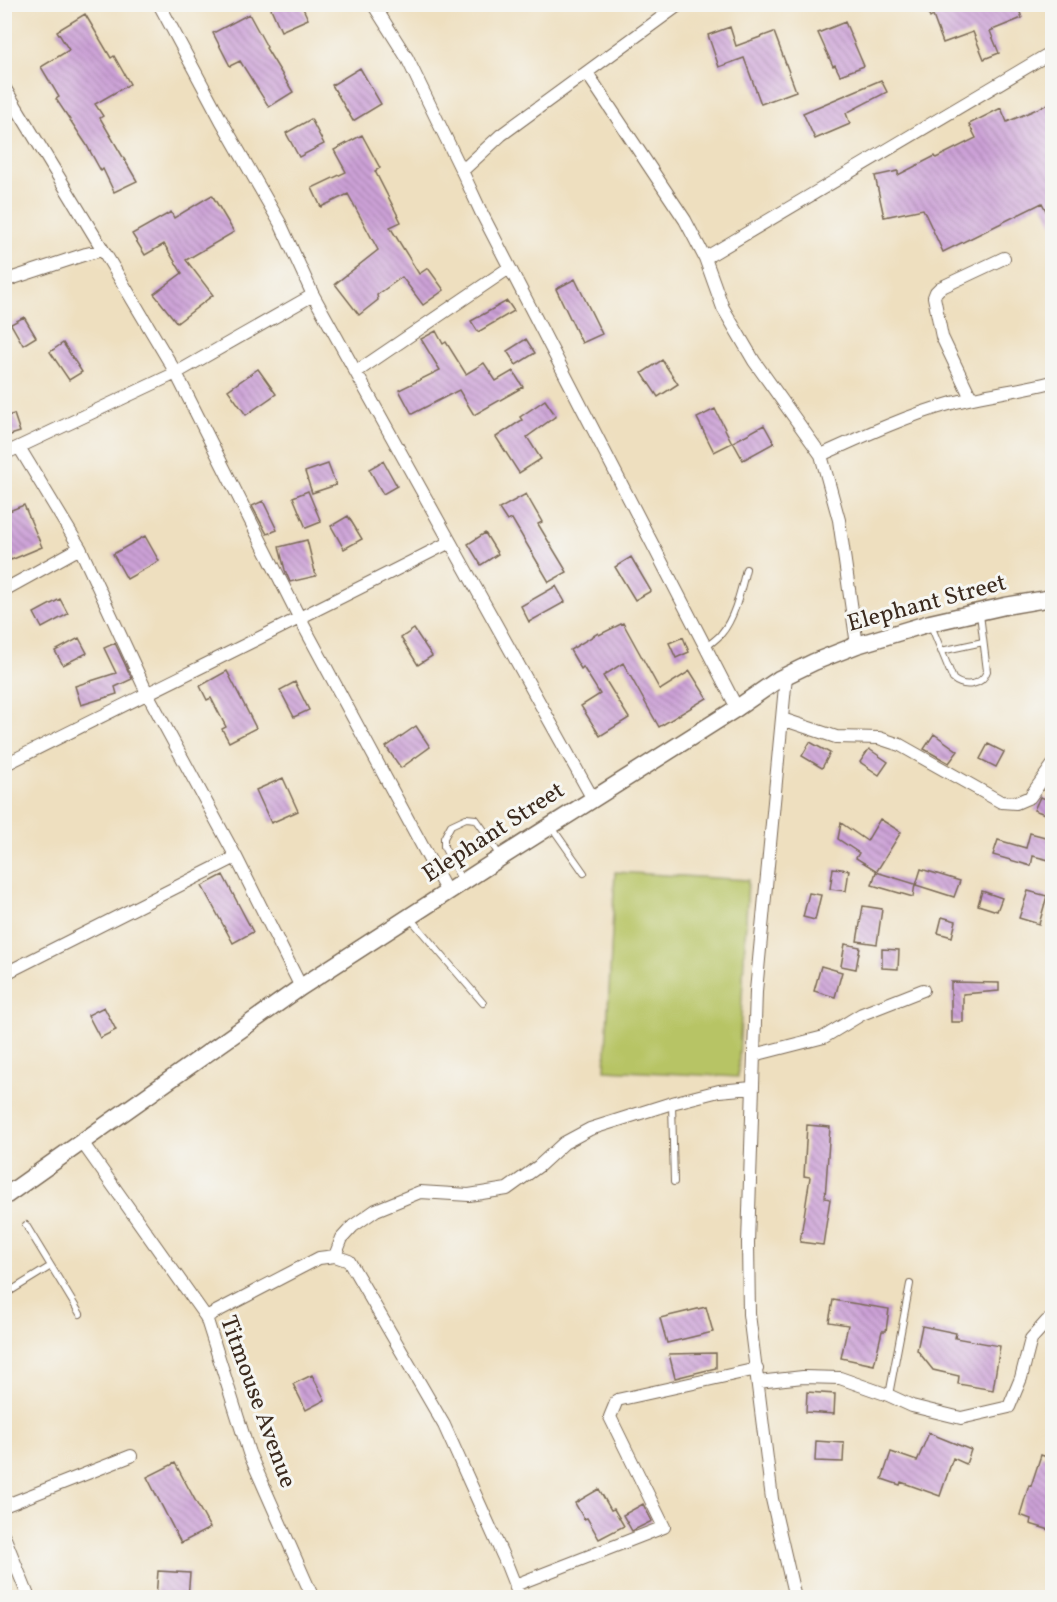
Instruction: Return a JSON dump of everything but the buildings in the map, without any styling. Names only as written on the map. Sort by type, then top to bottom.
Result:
[{"type":"main road","name":"Elephant Street","points":[[4,1197],[301,987],[786,676],[857,645],[930,623],[1053,598]]},
{"type":"street","points":[[159,4],[221,120],[280,223],[313,295],[593,799]]},
{"type":"street","points":[[373,4],[407,58],[509,268],[737,708]]},
{"type":"street","points":[[462,171],[501,135],[680,4]]},
{"type":"street","points":[[705,258],[1053,52]]},
{"type":"street","points":[[587,74],[686,220],[705,258],[723,308],[754,361],[821,454],[839,520],[857,645]]},
{"type":"street","points":[[4,87],[176,373],[300,618],[447,892]]},
{"type":"street","points":[[4,281],[103,250]]},
{"type":"street","points":[[970,398],[942,337],[934,297],[940,288],[1004,258]]},
{"type":"street","points":[[356,372],[509,268]]},
{"type":"street","points":[[4,454],[176,373],[313,295]]},
{"type":"street","points":[[821,454],[923,412],[970,398],[1053,382]]},
{"type":"street","points":[[19,447],[80,548],[147,693],[236,857],[301,987]]},
{"type":"street","points":[[4,765],[450,542]]},
{"type":"street","points":[[4,590],[80,548]]},
{"type":"street","points":[[786,676],[756,991],[748,1243],[749,1314],[772,1499],[795,1598]]},
{"type":"street","points":[[782,719],[836,737],[879,738],[900,745],[1001,802],[1016,803],[1030,797],[1053,766]]},
{"type":"street","points":[[4,974],[236,857]]},
{"type":"street","points":[[754,1056],[824,1037],[862,1014],[923,990]]},
{"type":"street","points":[[335,1256],[342,1238],[352,1226],[376,1210],[420,1192],[469,1195],[507,1189],[539,1166],[564,1143],[590,1129],[719,1090],[752,1088]]},
{"type":"street","name":"Titmouse Avenue","points":[[82,1142],[206,1317],[249,1453],[313,1598]]},
{"type":"street","points":[[206,1317],[319,1258],[335,1256],[349,1260],[444,1425],[520,1598]]},
{"type":"street","points":[[515,1585],[664,1527],[610,1417],[617,1400],[758,1375],[840,1378],[912,1406],[961,1418],[1009,1407],[1021,1378],[1031,1339],[1047,1321],[1053,1320]]},
{"type":"street","points":[[4,1506],[130,1456]]},
{"type":"street","points":[[4,1536],[29,1598]]},
{"type":"lane","points":[[706,647],[722,634],[728,623],[739,598],[746,569]]},
{"type":"lane","points":[[930,623],[953,679],[958,684],[965,685],[979,682],[985,678],[987,671],[979,612]]},
{"type":"lane","points":[[941,651],[983,642]]},
{"type":"lane","points":[[462,882],[444,847],[444,838],[451,825],[466,818],[476,819],[500,858]]},
{"type":"lane","points":[[551,825],[584,873]]},
{"type":"lane","points":[[408,917],[483,1003]]},
{"type":"lane","points":[[672,1103],[674,1182]]},
{"type":"lane","points":[[26,1225],[80,1314]]},
{"type":"lane","points":[[5,1293],[51,1266]]},
{"type":"lane","points":[[888,1395],[910,1284]]},
{"type":"green space","points":[[615,872],[748,880],[738,1077],[605,1070]]}]
